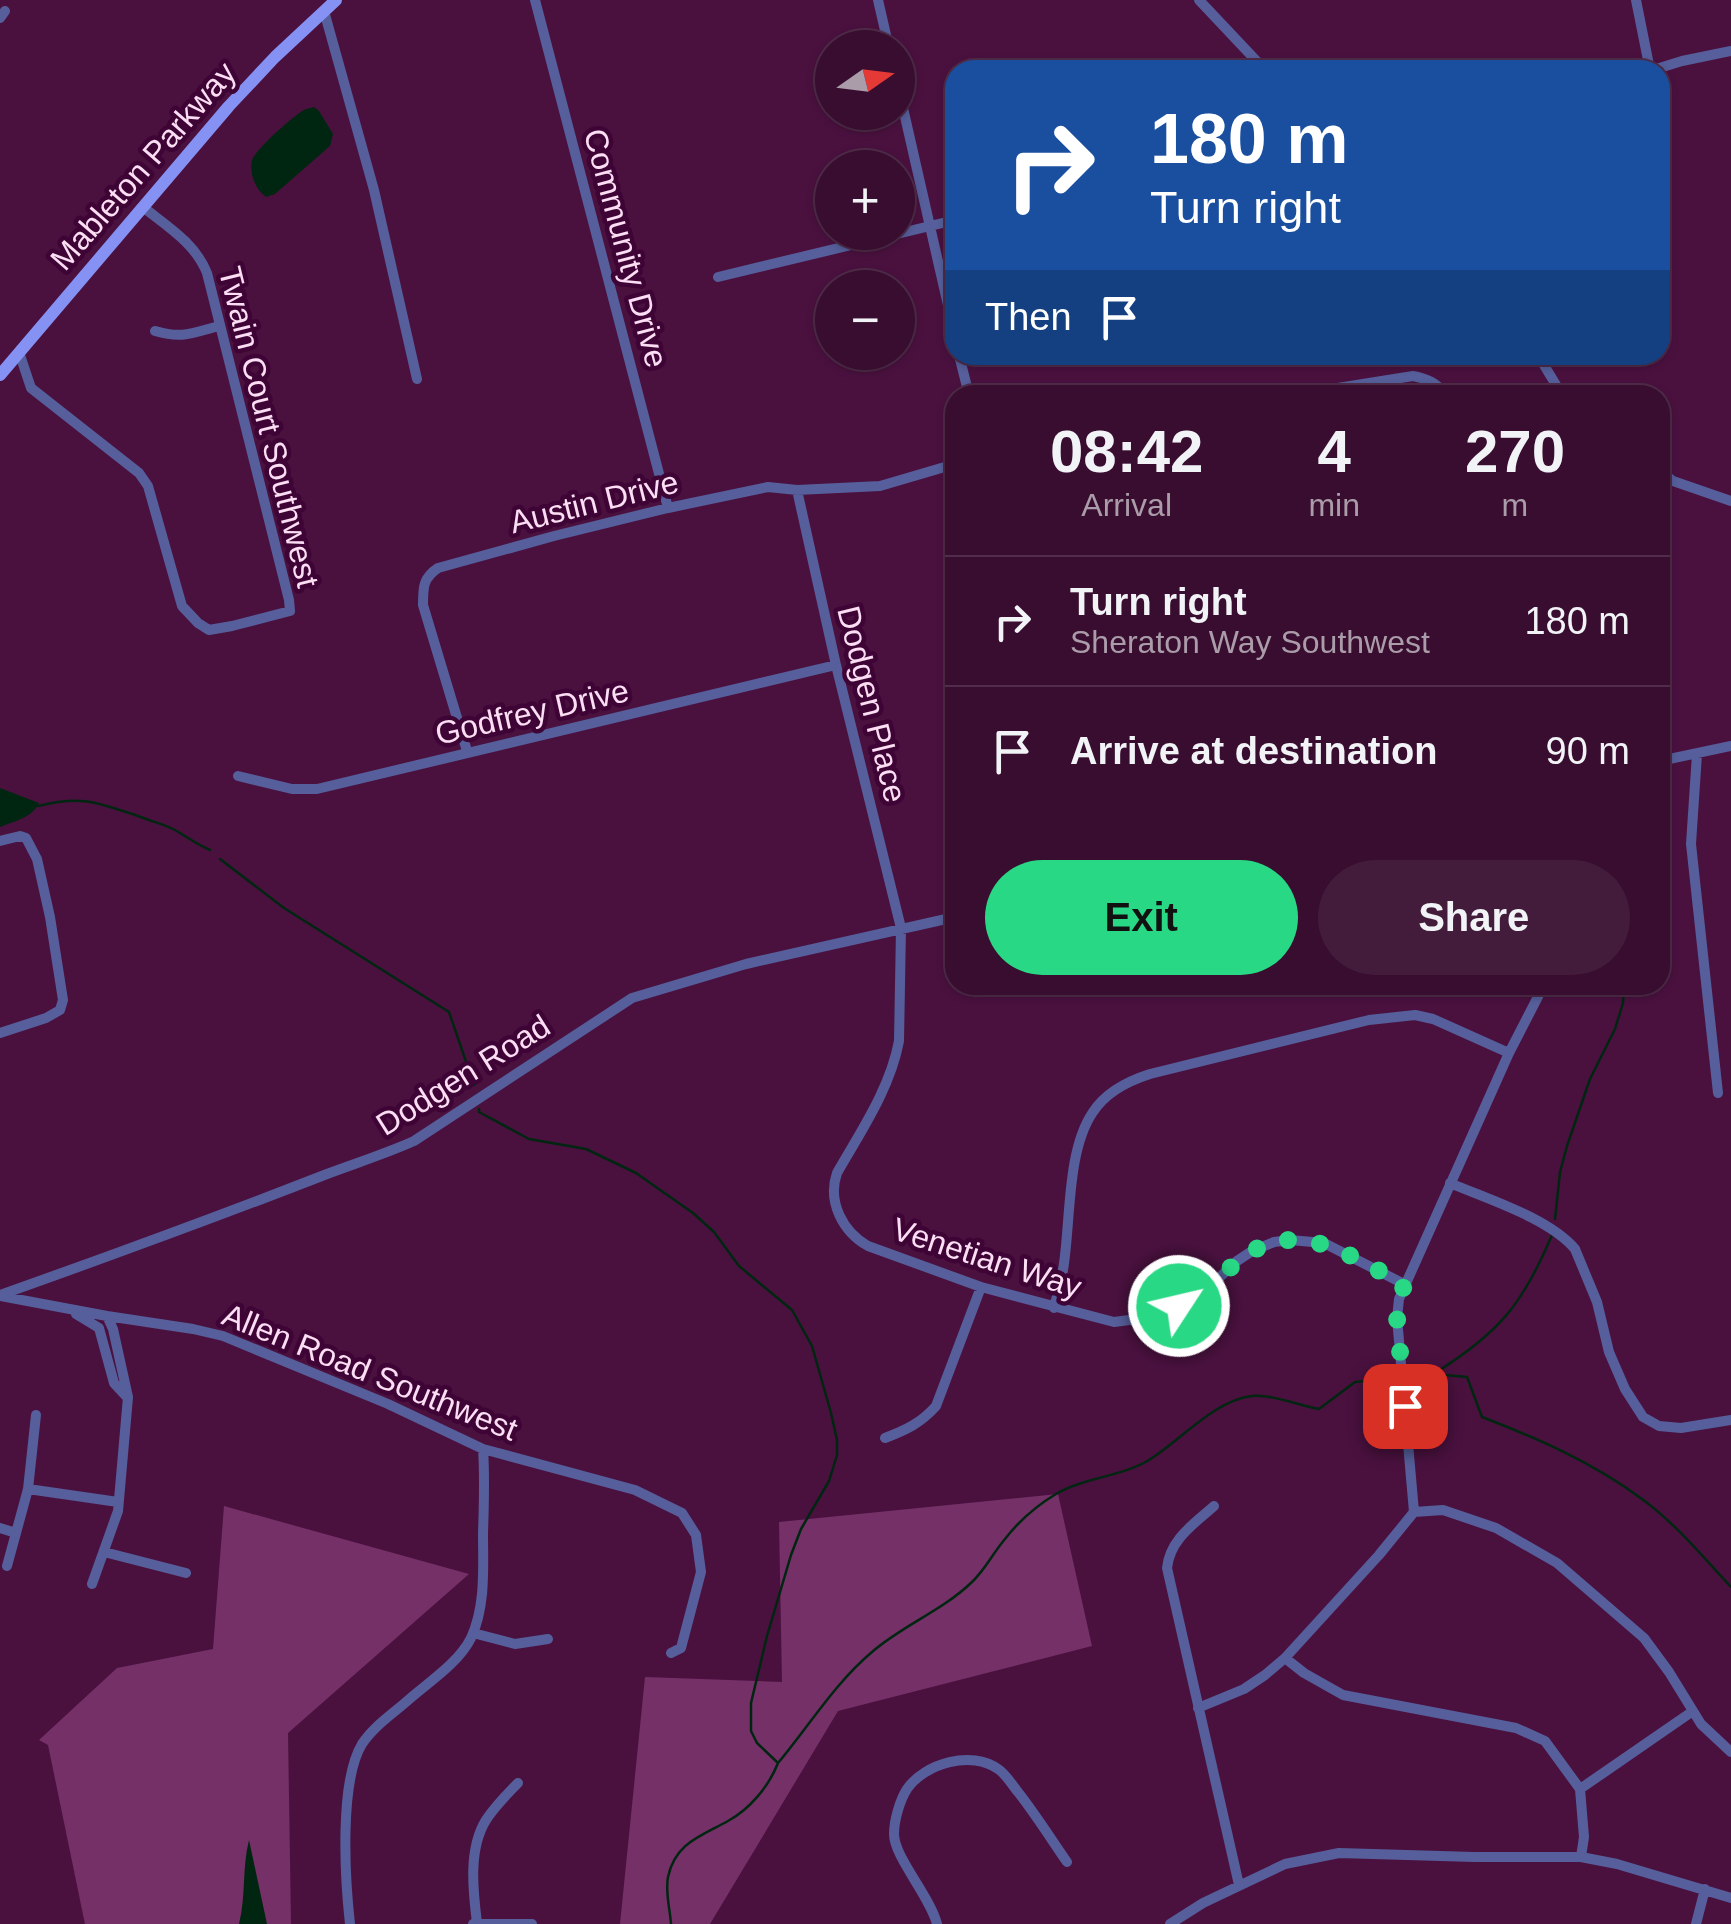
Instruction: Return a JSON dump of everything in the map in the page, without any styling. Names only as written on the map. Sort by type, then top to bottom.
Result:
[{"type":"main road","name":"Mableton Parkway","points":[[0,375],[228,106],[336,0]]},
{"type":"street","name":"Community Drive","points":[[535,0],[668,508]]},
{"type":"street","points":[[878,0],[885,30]]},
{"type":"street","points":[[1199,0],[1255,60]]},
{"type":"street","points":[[1636,0],[1650,60]]},
{"type":"street","points":[[324,11],[374,190],[417,380]]},
{"type":"street","points":[[1670,64],[1731,52]]},
{"type":"street","points":[[908,130],[945,292]]},
{"type":"street","name":"Twain Court Southwest","points":[[19,352],[27,381],[39,395],[138,473],[148,486],[182,606],[198,623],[210,630],[290,611],[202,261],[189,244],[143,207]]},
{"type":"street","points":[[718,277],[945,222]]},
{"type":"street","points":[[155,331],[184,336],[219,326]]},
{"type":"street","points":[[1352,385],[1414,376],[1438,385]]},
{"type":"street","name":"Austin Drive","points":[[467,752],[423,604],[423,585],[430,574],[447,565],[668,508],[768,487],[796,490],[880,486],[945,467]]},
{"type":"street","points":[[1670,479],[1731,502]]},
{"type":"street","name":"Dodgen Place","points":[[796,490],[902,928]]},
{"type":"street","name":"Godfrey Drive","points":[[238,776],[292,789],[318,789],[836,665]]},
{"type":"street","points":[[1670,759],[1731,746]]},
{"type":"street","points":[[1696,754],[1691,844],[1718,1093]]},
{"type":"street","points":[[0,840],[26,838],[38,860],[64,1000],[60,1010],[46,1018],[0,1033]]},
{"type":"street","name":"Dodgen Road","points":[[0,1296],[414,1141],[632,998],[746,964],[945,919]]},
{"type":"street","name":"Venetian Way","points":[[902,928],[896,1058],[883,1092],[833,1184],[838,1213],[855,1239],[980,1287],[1114,1322],[1160,1316],[1204,1292],[1252,1251],[1274,1242],[1324,1243],[1404,1284]]},
{"type":"street","points":[[1198,1708],[1244,1689],[1285,1658],[1414,1512],[1397,1318],[1404,1284],[1539,995]]},
{"type":"street","points":[[1054,1308],[1083,1130],[1105,1097],[1128,1081],[1369,1020],[1415,1015],[1432,1018],[1509,1054]]},
{"type":"street","points":[[1450,1183],[1550,1226],[1566,1237],[1575,1248],[1598,1302],[1609,1352],[1643,1416],[1659,1426],[1681,1428],[1731,1420]]},
{"type":"street","points":[[885,1438],[912,1428],[936,1406],[980,1287]]},
{"type":"street","name":"Allen Road Southwest","points":[[0,1296],[222,1336],[388,1404],[483,1449],[636,1490],[682,1513],[696,1535],[701,1572],[680,1648],[671,1653]]},
{"type":"street","points":[[64,1308],[99,1328],[114,1359]]},
{"type":"street","points":[[92,1584],[118,1510],[128,1397],[114,1383],[113,1328],[106,1316],[99,1328]]},
{"type":"street","points":[[7,1566],[28,1489],[36,1415]]},
{"type":"street","points":[[350,1924],[346,1808],[350,1772],[373,1730],[448,1665],[473,1633],[481,1601],[483,1449]]},
{"type":"street","points":[[28,1489],[118,1502]]},
{"type":"street","points":[[1214,1506],[1168,1552],[1166,1568],[1239,1885]]},
{"type":"street","points":[[1414,1512],[1443,1510],[1496,1528],[1556,1563],[1644,1638],[1701,1724],[1731,1752]]},
{"type":"street","points":[[0,1528],[16,1533]]},
{"type":"street","points":[[104,1552],[186,1574]]},
{"type":"street","points":[[473,1633],[515,1644],[548,1640]]},
{"type":"street","points":[[1285,1658],[1343,1696],[1516,1728],[1546,1741],[1580,1790],[1584,1837],[1581,1858]]},
{"type":"street","points":[[1580,1790],[1693,1711]]},
{"type":"street","points":[[937,1924],[934,1910],[910,1871],[894,1834],[908,1789],[924,1773],[966,1760],[996,1767],[1032,1810],[1067,1862]]},
{"type":"street","points":[[518,1783],[498,1803],[479,1836],[473,1874],[475,1924],[532,1924]]},
{"type":"street","points":[[1170,1924],[1285,1864],[1339,1854],[1581,1858],[1616,1864],[1731,1898]]},
{"type":"street","points":[[1696,1924],[1704,1889]]},
{"type":"shaded area","points":[[314,107],[333,134],[330,146],[275,194],[266,197],[254,180],[252,160],[285,124]]},
{"type":"shaded area","points":[[0,788],[39,803],[28,816],[0,827]]},
{"type":"shaded area","points":[[1058,1494],[1092,1646],[838,1711],[710,1924],[620,1924],[645,1677],[782,1682],[779,1522]]},
{"type":"shaded area","points":[[224,1506],[469,1574],[288,1733],[291,1924],[85,1924],[48,1745],[39,1740],[117,1668],[213,1649]]},
{"type":"shaded area","points":[[249,1840],[267,1924],[239,1924]]},
{"type":"waterway","points":[[38,806],[66,801],[100,804],[166,826],[210,850]]},
{"type":"waterway","points":[[220,859],[284,908],[449,1012],[474,1085]]},
{"type":"waterway","points":[[1555,1219],[1567,1146],[1590,1079],[1615,1029],[1623,995]]},
{"type":"waterway","points":[[479,1109],[529,1139],[586,1149],[636,1173],[693,1213],[714,1232],[739,1266],[792,1310],[812,1346],[831,1413],[837,1455],[829,1481],[791,1555],[751,1703],[751,1731],[757,1743],[777,1762]]},
{"type":"waterway","points":[[1435,1373],[1476,1344],[1507,1315],[1552,1235]]},
{"type":"waterway","points":[[1410,1377],[1467,1377],[1482,1417],[1565,1452],[1623,1486],[1666,1519],[1731,1587]]},
{"type":"waterway","points":[[671,1924],[668,1877],[683,1848],[751,1803],[778,1763],[859,1664],[884,1642],[972,1582],[1028,1514],[1067,1488],[1149,1460],[1212,1413],[1238,1399],[1268,1397],[1319,1409],[1355,1382],[1395,1378]]},
{"type":"route","points":[[1179,1306],[1204,1292],[1252,1251],[1290,1240],[1324,1243],[1404,1284],[1397,1318],[1405,1406]]}]
